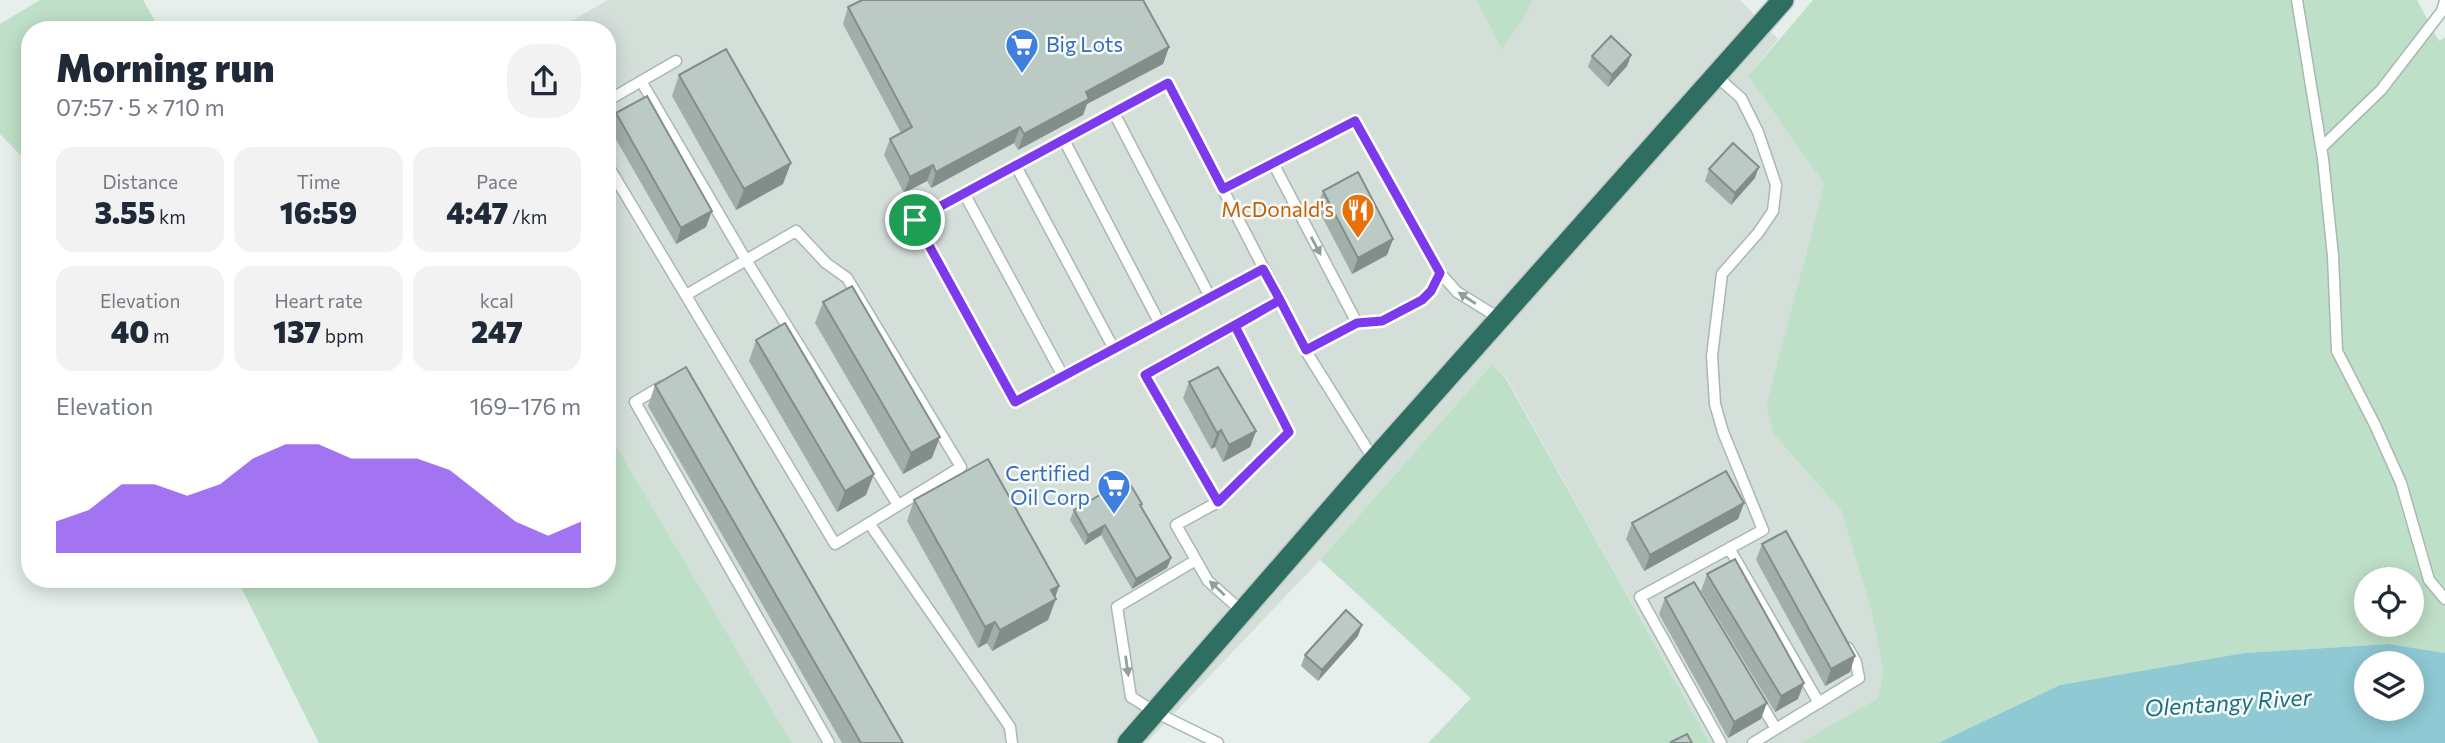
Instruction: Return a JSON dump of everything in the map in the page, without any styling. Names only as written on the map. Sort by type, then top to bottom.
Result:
[{"type":"highway","points":[[1128,743],[1499,318],[1783,0]]},
{"type":"lane","points":[[2297,0],[2321,148],[2333,256],[2337,351],[2401,483],[2429,580],[2445,599]]},
{"type":"lane","points":[[2321,148],[2381,90],[2442,11],[2445,1]]},
{"type":"lane","points":[[616,96],[676,61]]},
{"type":"lane","points":[[1715,75],[1741,98],[1758,132],[1776,185],[1773,211],[1758,233],[1722,274],[1712,356],[1715,404],[1723,432],[1767,530],[1640,597],[1721,743]]},
{"type":"lane","points":[[641,81],[746,260],[898,505]]},
{"type":"lane","points":[[1263,269],[1015,402],[915,220],[1168,83],[1306,350],[1374,460]]},
{"type":"lane","points":[[1114,113],[1210,297]]},
{"type":"lane","points":[[1223,189],[1355,121],[1440,273],[1457,292],[1499,318]]},
{"type":"lane","points":[[1064,140],[1160,324]]},
{"type":"lane","points":[[1273,163],[1357,323]]},
{"type":"lane","points":[[1016,166],[1114,349]]},
{"type":"lane","points":[[616,179],[835,544],[961,467],[847,278],[826,263],[796,231],[686,295]]},
{"type":"lane","points":[[964,193],[1063,376]]},
{"type":"lane","points":[[1306,350],[1357,323],[1382,321],[1422,300],[1431,291],[1440,273]]},
{"type":"lane","points":[[1218,502],[1145,375],[1280,300]]},
{"type":"lane","points":[[1235,326],[1289,432],[1218,502],[1176,525],[1208,581],[1243,612]]},
{"type":"lane","points":[[675,378],[635,402],[829,743]]},
{"type":"lane","points":[[869,523],[1010,727],[1012,743]]},
{"type":"lane","points":[[1729,548],[1819,703]]},
{"type":"lane","points":[[1196,560],[1117,607],[1131,697],[1218,743]]},
{"type":"lane","points":[[1682,573],[1690,586]]},
{"type":"lane","points":[[1753,743],[1859,678],[1856,662],[1843,639]]},
{"type":"lane","points":[[1754,693],[1776,729]]},
{"type":"shaded area","points":[[608,0],[1476,0],[1502,48],[1525,17],[1533,0],[1740,0],[1778,39],[1748,76],[1824,184],[1766,406],[1774,435],[1841,510],[1871,610],[1883,671],[1878,698],[1800,743],[1710,743],[1506,377],[1491,365],[1320,560],[1146,743],[792,743],[616,445],[616,21],[571,21]]},
{"type":"green space","points":[[40,0],[143,0],[155,21],[21,21],[21,156],[0,134],[0,24]]},
{"type":"green space","points":[[1476,0],[1533,0],[1525,17],[1502,49]]},
{"type":"green space","points":[[1813,0],[2417,0],[2439,41],[2445,37],[2445,653],[2389,644],[2244,653],[2060,685],[1938,743],[1800,743],[1878,698],[1883,671],[1871,610],[1841,510],[1774,435],[1766,406],[1824,184],[1748,76]]},
{"type":"green space","points":[[1491,365],[1505,377],[1710,743],[1428,743],[1471,698],[1320,560]]},
{"type":"green space","points":[[616,445],[792,743],[319,743],[242,588],[616,588]]},
{"type":"water","name":"Olentangy River","points":[[2389,644],[2445,653],[2445,743],[1938,743],[2060,685],[2244,653]]},
{"type":"building","points":[[862,0],[1143,0],[1169,47],[1086,92],[1089,99],[1024,134],[1020,127],[936,172],[933,165],[910,177],[890,139],[912,127],[848,7]]},
{"type":"building","points":[[1611,36],[1631,55],[1612,75],[1592,56]]},
{"type":"building","points":[[726,49],[791,163],[744,189],[679,75]]},
{"type":"building","points":[[647,96],[712,211],[681,228],[616,113]]},
{"type":"building","points":[[1733,143],[1759,167],[1735,193],[1709,169]]},
{"type":"building","points":[[1358,172],[1393,239],[1358,258],[1323,191]]},
{"type":"building","points":[[852,286],[940,437],[911,453],[823,302]]},
{"type":"building","points":[[785,323],[874,474],[845,491],[756,340]]},
{"type":"building","points":[[686,367],[903,743],[861,743],[655,385]]},
{"type":"building","points":[[1218,367],[1256,431],[1229,445],[1221,430],[1217,433],[1189,382]]},
{"type":"building","points":[[988,459],[1059,586],[1051,590],[1056,599],[1000,630],[995,622],[985,627],[914,500]]},
{"type":"building","points":[[1726,471],[1744,503],[1650,555],[1632,523]]},
{"type":"building","points":[[1127,479],[1171,558],[1136,579],[1105,525],[1088,535],[1074,510]]},
{"type":"building","points":[[1786,531],[1855,656],[1831,669],[1762,544]]},
{"type":"building","points":[[1735,559],[1804,683],[1781,696],[1707,574]]},
{"type":"building","points":[[1694,582],[1767,703],[1734,722],[1665,598]]},
{"type":"building","points":[[1346,610],[1362,625],[1322,670],[1305,655]]},
{"type":"building","points":[[1687,734],[1692,743],[1671,742]]},
{"type":"place","name":"Big Lots","points":[[1022,75]]},
{"type":"place","name":"McDonald's","points":[[1358,240]]},
{"type":"place","name":"Certified Oil Corp","points":[[1114,516]]},
{"type":"route","points":[[915,220],[1015,402],[1263,269],[1280,300],[1235,326],[1289,432],[1218,502],[1145,375],[1280,300],[1306,350],[1357,323],[1382,321],[1422,300],[1431,291],[1440,273],[1355,121],[1223,189],[1168,83],[915,220]]}]
